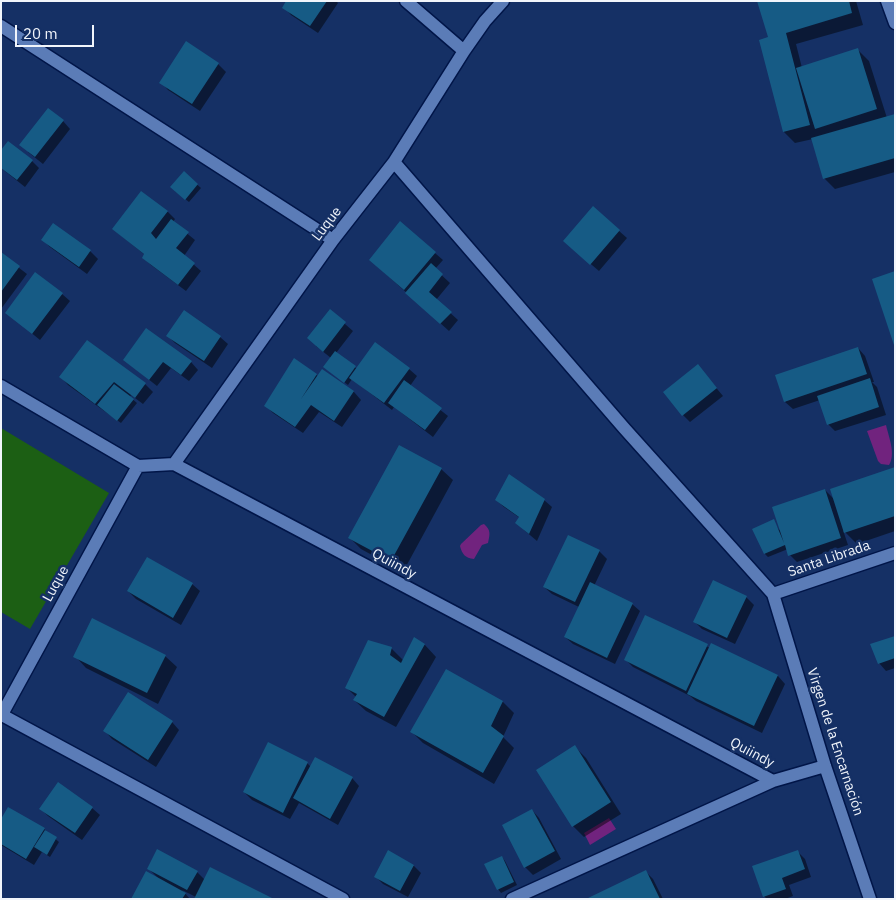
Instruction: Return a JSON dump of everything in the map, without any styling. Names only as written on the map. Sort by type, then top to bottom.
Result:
[{"type":"street","points":[[406,1],[464,51]]},
{"type":"street","name":"Luque","points":[[174,464],[333,240],[394,162],[464,51],[485,21],[503,1]]},
{"type":"street","points":[[888,1],[895,22]]},
{"type":"street","points":[[1,26],[333,240]]},
{"type":"street","points":[[394,162],[624,428],[773,594]]},
{"type":"street","points":[[1,386],[138,466],[174,464]]},
{"type":"street","name":"Quiindy","points":[[174,464],[773,781]]},
{"type":"street","name":"Luque","points":[[2,715],[138,466]]},
{"type":"street","name":"Santa Librada","points":[[773,594],[895,553]]},
{"type":"street","name":"Virgen de la Encarnación","points":[[773,594],[825,766],[870,899]]},
{"type":"street","points":[[2,715],[343,899]]},
{"type":"street","points":[[512,899],[773,781],[825,766]]},
{"type":"green space","points":[[1,428],[109,493],[30,629],[1,612]]},
{"type":"shaded area","points":[[886,425],[892,451],[889,465],[881,464],[878,461],[867,431]]},
{"type":"shaded area","points":[[484,524],[489,532],[488,543],[482,545],[474,559],[466,557],[460,546],[461,544]]},
{"type":"shaded area","points":[[609,818],[616,829],[590,845],[584,833]]},
{"type":"building","points":[[286,1],[327,1],[310,26],[282,8]]},
{"type":"building","points":[[757,1],[849,1],[852,13],[786,33],[810,125],[783,132],[759,40],[768,37]]},
{"type":"building","points":[[186,41],[219,63],[192,104],[159,83]]},
{"type":"building","points":[[858,48],[877,109],[815,129],[796,68]]},
{"type":"building","points":[[48,108],[64,120],[35,157],[19,145]]},
{"type":"building","points":[[895,114],[895,158],[823,179],[811,138]]},
{"type":"building","points":[[8,141],[33,160],[17,180],[1,168],[1,150]]},
{"type":"building","points":[[184,171],[198,184],[185,200],[170,187]]},
{"type":"building","points":[[141,191],[168,211],[151,233],[156,239],[171,219],[189,232],[176,248],[195,263],[178,285],[142,258],[144,254],[112,229]]},
{"type":"building","points":[[593,206],[620,230],[590,265],[563,241]]},
{"type":"building","points":[[400,221],[436,252],[404,290],[369,260]]},
{"type":"building","points":[[53,223],[91,250],[79,267],[41,240]]},
{"type":"building","points":[[1,252],[20,266],[1,292]]},
{"type":"building","points":[[431,263],[443,274],[429,292],[452,312],[440,324],[405,293]]},
{"type":"building","points":[[895,271],[895,345],[894,345],[872,279]]},
{"type":"building","points":[[35,272],[63,293],[32,334],[5,313]]},
{"type":"building","points":[[330,309],[346,322],[323,352],[307,338]]},
{"type":"building","points":[[184,310],[221,336],[204,361],[166,336]]},
{"type":"building","points":[[146,328],[192,361],[181,375],[163,362],[149,380],[123,360]]},
{"type":"building","points":[[87,340],[146,383],[135,398],[114,382],[95,404],[59,377]]},
{"type":"building","points":[[375,342],[410,368],[384,403],[349,378]]},
{"type":"building","points":[[858,347],[867,374],[784,402],[775,375]]},
{"type":"building","points":[[335,351],[356,366],[344,383],[323,367]]},
{"type":"building","points":[[294,358],[317,374],[301,399],[322,369],[354,391],[334,421],[311,405],[295,427],[264,406]]},
{"type":"building","points":[[698,364],[717,388],[682,416],[663,392]]},
{"type":"building","points":[[870,378],[879,407],[827,425],[817,396]]},
{"type":"building","points":[[404,380],[442,408],[425,430],[388,403]]},
{"type":"building","points":[[114,384],[134,399],[117,421],[97,405]]},
{"type":"building","points":[[399,445],[442,468],[391,561],[348,538]]},
{"type":"building","points":[[895,467],[895,516],[844,533],[830,489]]},
{"type":"building","points":[[509,474],[545,499],[529,534],[515,523],[519,517],[495,500]]},
{"type":"building","points":[[825,489],[841,538],[788,556],[785,545],[764,554],[752,529],[774,519],[784,543],[772,507]]},
{"type":"building","points":[[568,535],[600,550],[575,602],[543,587]]},
{"type":"building","points":[[147,557],[193,583],[173,618],[127,591]]},
{"type":"building","points":[[713,580],[747,596],[727,638],[693,622]]},
{"type":"building","points":[[590,582],[633,603],[607,658],[564,637]]},
{"type":"building","points":[[645,615],[708,644],[686,691],[624,660]]},
{"type":"building","points":[[92,618],[166,655],[147,693],[73,657]]},
{"type":"building","points":[[895,636],[895,658],[878,664],[870,644]]},
{"type":"building","points":[[414,637],[425,644],[384,717],[353,700],[357,694],[345,688],[368,640],[392,647],[390,655],[401,663]]},
{"type":"building","points":[[711,643],[778,675],[754,726],[687,694]]},
{"type":"building","points":[[446,669],[503,701],[491,726],[504,736],[483,773],[410,732]]},
{"type":"building","points":[[128,692],[173,721],[148,760],[103,731]]},
{"type":"building","points":[[268,742],[308,762],[283,813],[243,792]]},
{"type":"building","points":[[575,745],[611,802],[572,827],[536,770]]},
{"type":"building","points":[[315,757],[353,777],[330,819],[293,798]]},
{"type":"building","points":[[58,782],[93,807],[75,833],[39,809]]},
{"type":"building","points":[[8,807],[45,828],[26,859],[1,844],[1,819]]},
{"type":"building","points":[[532,809],[555,851],[524,868],[502,825]]},
{"type":"building","points":[[45,830],[57,837],[47,855],[34,847]]},
{"type":"building","points":[[157,849],[198,871],[187,890],[147,869]]},
{"type":"building","points":[[388,850],[414,865],[400,891],[374,877]]},
{"type":"building","points":[[798,850],[805,869],[782,878],[786,889],[763,897],[752,866]]},
{"type":"building","points":[[502,856],[514,882],[497,890],[484,864]]},
{"type":"building","points":[[210,867],[274,899],[194,899]]},
{"type":"building","points":[[646,870],[660,899],[586,899]]},
{"type":"building","points":[[146,871],[186,893],[182,899],[131,899]]}]
